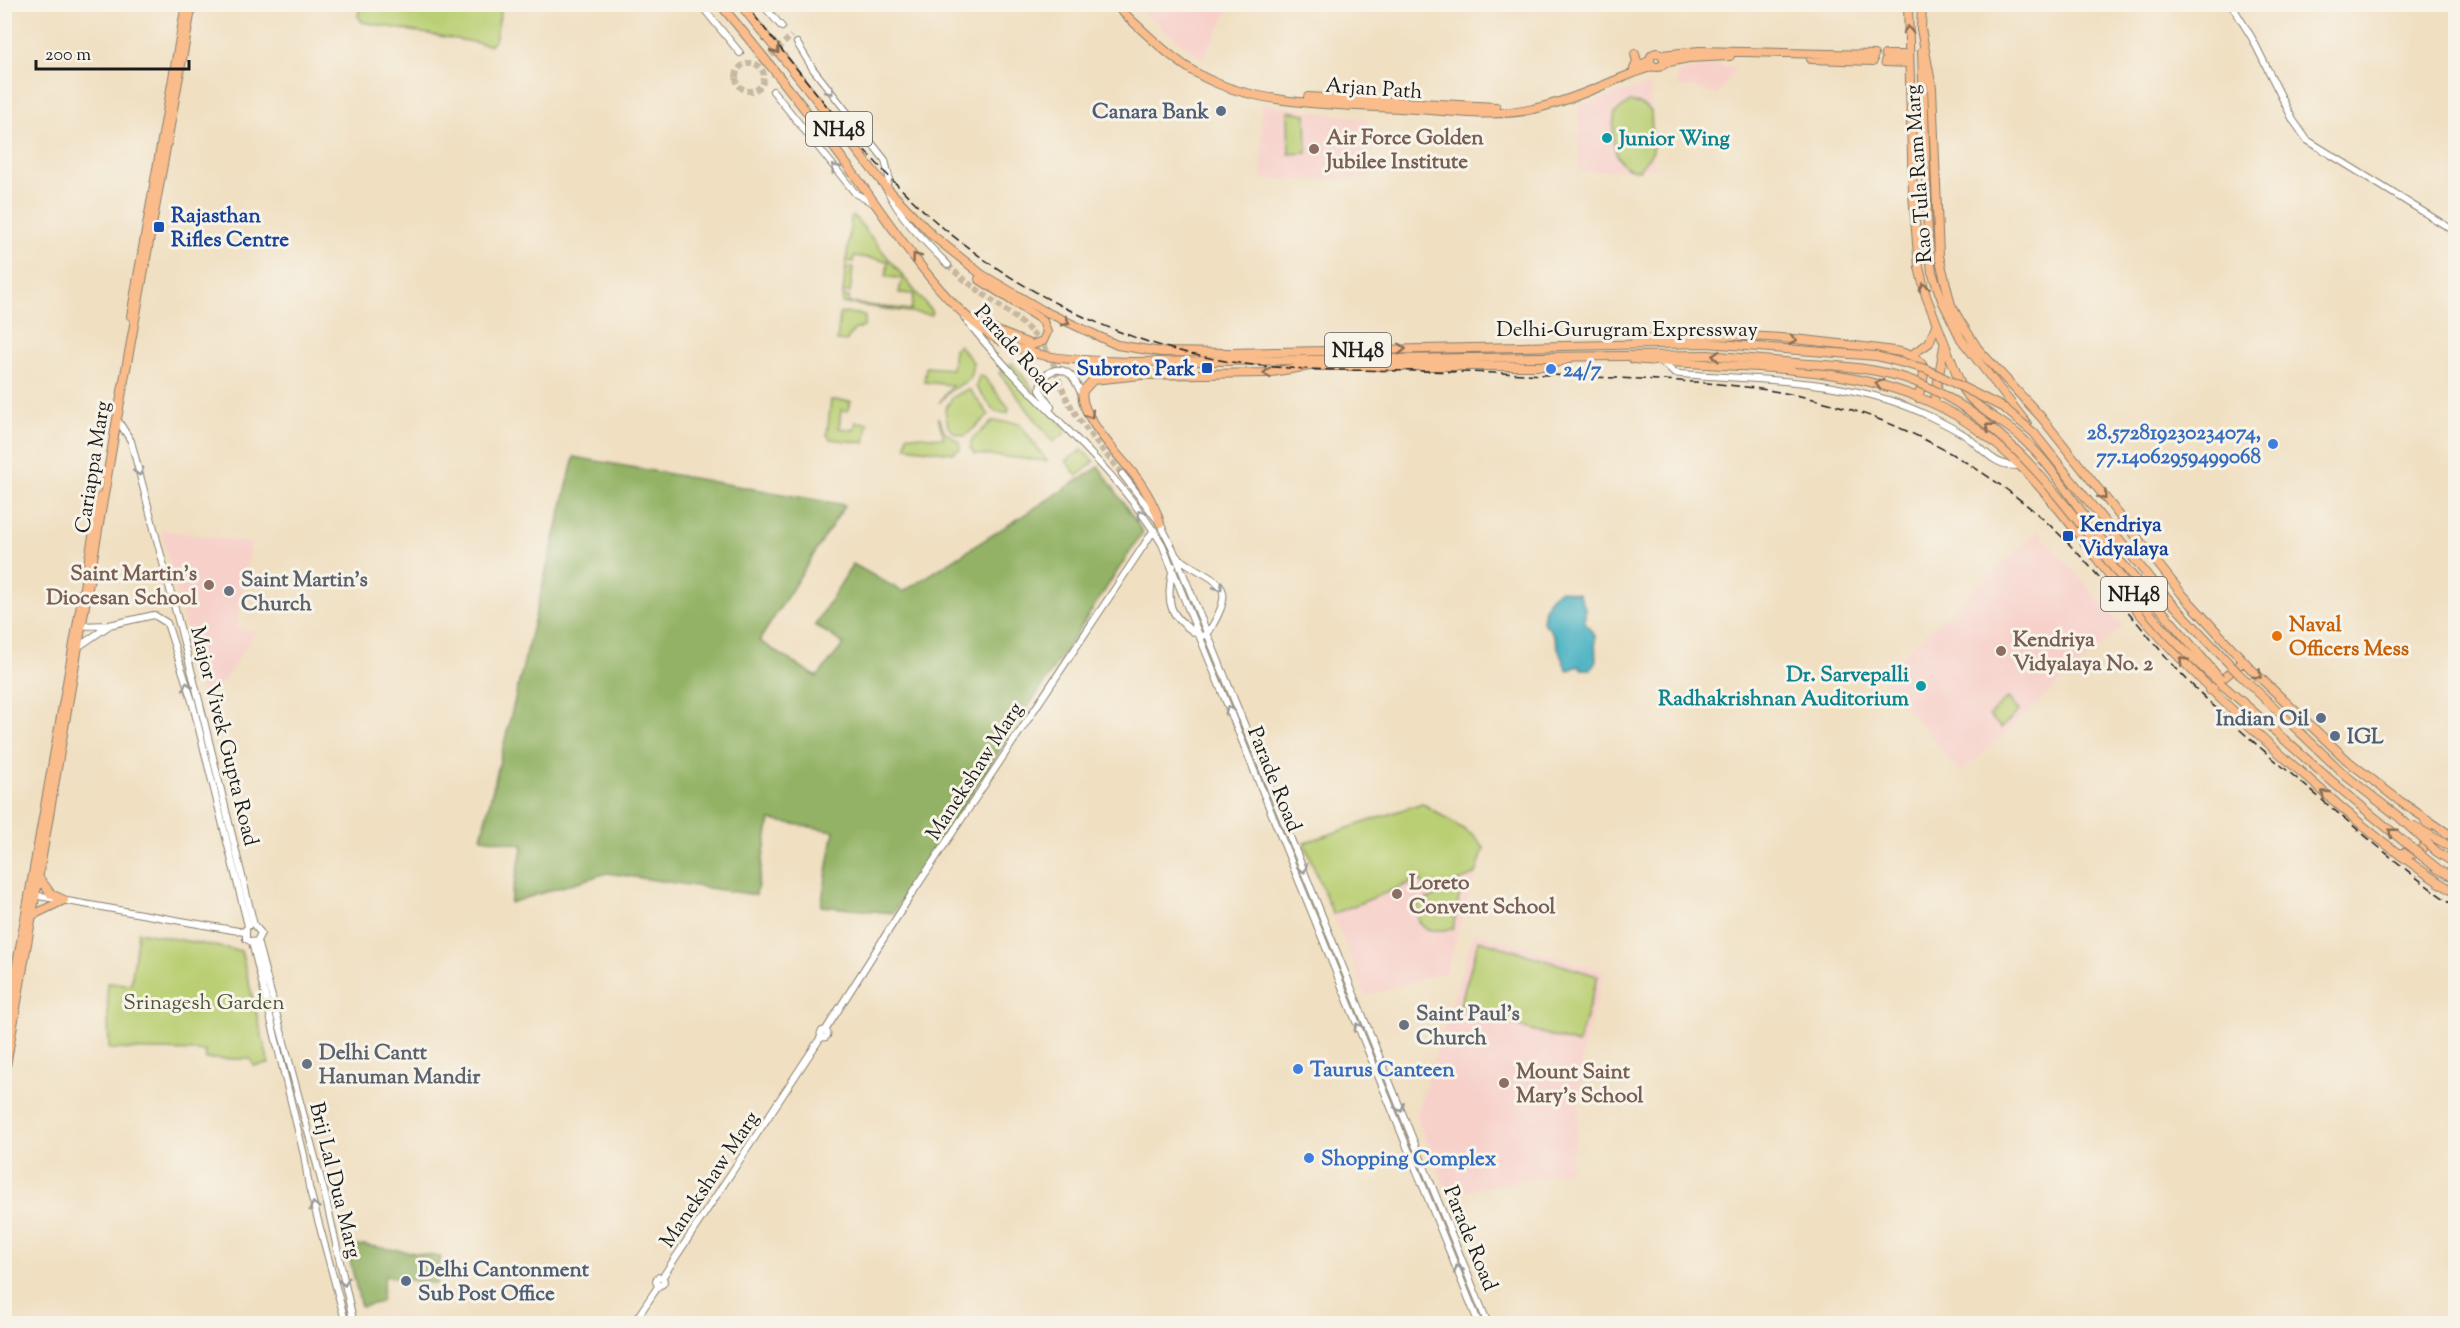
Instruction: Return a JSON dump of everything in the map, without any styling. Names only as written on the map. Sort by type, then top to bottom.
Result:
[{"type":"highway","name":"NH48","points":[[720,4],[782,79],[919,262],[953,302],[976,324]]},
{"type":"highway","name":"NH48","points":[[740,4],[886,187],[918,222],[948,249]]},
{"type":"highway","points":[[948,249],[984,282],[1043,321],[1047,332],[1043,341],[1032,345],[976,324]]},
{"type":"highway","name":"Delhi-Gurugram Expressway","points":[[948,249],[981,274],[1042,310],[1088,333],[1132,349],[1229,353],[1707,343],[1876,356],[1926,369],[2004,408],[2034,433],[2155,585],[2238,673],[2346,776],[2399,817],[2425,843],[2456,864]]},
{"type":"highway","name":"Delhi-Gurugram Expressway","points":[[976,324],[1007,344],[1047,357],[1065,359],[1132,362],[1708,355],[1870,369],[1916,382],[1952,400],[1985,423],[2033,466],[2113,570],[2177,643],[2336,786],[2425,858],[2456,879]]},
{"type":"highway","points":[[1157,526],[1143,487],[1095,424],[1084,405],[1082,394],[1090,382],[1109,376],[1265,374],[1310,366],[1545,366],[1575,357]]},
{"type":"highway","points":[[2399,817],[2456,850]]},
{"type":"main road","name":"Cariappa Marg","points":[[4,1077],[33,915],[33,895],[39,878],[81,645],[80,626],[186,4]]},
{"type":"main road","name":"Cariappa Marg","points":[[4,1037],[33,895],[192,4]]},
{"type":"main road","name":"Arjan Path","points":[[1114,4],[1184,64],[1214,83],[1266,96],[1326,104],[1474,113],[1525,111],[1593,91],[1651,64]]},
{"type":"main road","name":"Arjan Path","points":[[1121,4],[1190,63],[1215,77],[1250,88],[1298,96],[1521,107],[1548,100],[1651,64]]},
{"type":"main road","name":"Rao Tula Ram Marg","points":[[1908,4],[1916,237],[1926,296],[1967,396],[2025,441],[2044,462],[2098,536],[2231,692]]},
{"type":"main road","name":"Rao Tula Ram Marg","points":[[1922,4],[1921,29],[1931,82],[1939,255],[1946,288],[1955,313],[1978,349],[2041,417],[2182,594],[2244,661],[2348,760],[2424,818],[2456,839]]},
{"type":"main road","points":[[1921,29],[1928,235],[1932,272],[1949,317],[1975,358],[2034,433]]},
{"type":"main road","points":[[1663,59],[1659,67],[1651,64],[1655,53],[1663,59],[1699,51],[1873,58]]},
{"type":"main road","points":[[1634,69],[1637,62],[1635,54]]},
{"type":"main road","points":[[1885,58],[1909,59]]},
{"type":"main road","points":[[1911,355],[1929,343],[1936,325]]},
{"type":"main road","points":[[1610,345],[1678,335],[1751,337],[1848,345],[1911,355],[1924,365],[1925,372],[1918,398]]},
{"type":"main road","points":[[1934,404],[1944,342]]},
{"type":"main road","points":[[1608,357],[1826,374],[1866,380],[1934,404],[1986,437],[2021,466],[2054,502],[2151,627],[2209,690],[2351,816],[2456,892]]},
{"type":"main road","points":[[2209,690],[2244,661]]},
{"type":"main road","points":[[2399,852],[2414,854],[2423,848],[2429,832],[2424,818]]},
{"type":"main road","points":[[39,878],[51,894],[64,900]]},
{"type":"main road","points":[[33,915],[64,900]]},
{"type":"street","points":[[700,4],[740,53]]},
{"type":"street","points":[[762,4],[782,27]]},
{"type":"street","points":[[2232,4],[2252,38],[2293,120],[2307,140],[2456,232]]},
{"type":"street","points":[[797,43],[813,69],[882,154],[889,168],[886,187],[902,213],[948,265]]},
{"type":"street","points":[[773,91],[856,194],[878,205]]},
{"type":"street","name":"Parade Road","points":[[953,302],[980,338],[1157,526],[1266,802],[1479,1323]]},
{"type":"street","points":[[1662,362],[1674,373],[1815,383],[1888,400],[1924,413],[1964,434],[1990,458],[2005,466],[2021,466]]},
{"type":"street","points":[[1067,429],[1041,394],[1040,382],[1049,372],[1064,371],[1071,376],[1082,394]]},
{"type":"street","name":"Major Vivek Gupta Road","points":[[117,419],[131,441],[200,699],[249,928]]},
{"type":"street","name":"Parade Road","points":[[1122,474],[1176,555],[1488,1323]]},
{"type":"street","name":"Manekshaw Marg","points":[[633,1323],[823,1034],[911,895],[1157,526]]},
{"type":"street","points":[[1173,566],[1169,592],[1172,612],[1181,623],[1200,636],[1207,635],[1223,608],[1224,593],[1214,579],[1176,555]]},
{"type":"street","name":"Major Vivek Gupta Road","points":[[110,625],[154,615],[167,623],[192,701],[249,928]]},
{"type":"street","points":[[80,626],[110,625]]},
{"type":"street","points":[[81,645],[110,625]]},
{"type":"street","points":[[1266,802],[1275,799]]},
{"type":"street","points":[[33,895],[249,928],[261,933],[255,941],[246,939],[249,928]]},
{"type":"street","name":"Brij Lal Dua Marg","points":[[255,941],[302,1144],[309,1187],[346,1323]]},
{"type":"street","name":"Brij Lal Dua Marg","points":[[255,941],[325,1195],[354,1323]]},
{"type":"shaded area","points":[[1149,4],[1231,5],[1202,60],[1143,12]]},
{"type":"shaded area","points":[[1714,64],[1736,68],[1717,95],[1693,87],[1677,87],[1678,73]]},
{"type":"shaded area","points":[[1650,85],[1654,169],[1579,172],[1579,104]]},
{"type":"shaded area","name":"Air Force Golden Jubilee Institute","points":[[1261,104],[1367,119],[1368,179],[1262,180]]},
{"type":"shaded area","name":"Saint Martin’s Diocesan School","points":[[161,530],[251,543],[236,628],[257,631],[217,690],[202,693]]},
{"type":"shaded area","name":"Kendriya Vidyalaya No. 2","points":[[2038,531],[2123,626],[1961,773],[1880,676]]},
{"type":"shaded area","name":"Loreto Convent School","points":[[1422,803],[1474,836],[1484,848],[1446,972],[1366,996],[1304,843]]},
{"type":"shaded area","name":"Mount Saint Mary's School","points":[[1474,932],[1605,971],[1583,1049],[1578,1127],[1569,1171],[1448,1195],[1416,1116]]},
{"type":"green space","points":[[360,4],[502,5],[495,41],[489,45],[362,22],[358,16]]},
{"type":"green space","points":[[1630,102],[1641,104],[1651,111],[1653,151],[1639,170],[1623,164],[1618,157],[1613,140],[1615,113]]},
{"type":"green space","points":[[1288,111],[1306,114],[1307,153],[1289,154]]},
{"type":"green space","points":[[854,216],[932,312],[931,315],[842,303],[846,265],[846,268],[853,267],[850,293],[844,291],[843,296],[849,297],[849,303],[911,310],[914,294],[899,293],[902,278],[886,277],[888,261],[854,256],[853,262],[846,261],[851,218]]},
{"type":"green space","points":[[840,313],[862,314],[865,317],[864,327],[854,330],[846,341],[837,341]]},
{"type":"green space","points":[[959,345],[973,362],[970,379],[951,390],[939,403],[952,385],[924,382],[926,367],[952,369],[954,349]]},
{"type":"green space","points":[[1012,363],[1065,428],[1064,434],[1053,442],[999,373]]},
{"type":"green space","points":[[979,376],[984,377],[1009,408],[1008,413],[995,412],[976,387]]},
{"type":"green space","points":[[970,390],[989,415],[965,436],[955,433],[948,427],[945,409],[953,397]]},
{"type":"green space","points":[[831,400],[851,401],[847,411],[841,410],[839,428],[854,430],[856,422],[868,423],[865,443],[830,439],[827,434]]},
{"type":"green space","points":[[938,417],[945,432],[959,442],[960,449],[952,453],[906,447],[907,435],[944,438]]},
{"type":"green space","points":[[993,421],[1019,423],[1047,461],[975,454],[970,448],[972,439]]},
{"type":"green space","points":[[1082,450],[1094,462],[1077,476],[1066,461]]},
{"type":"green space","points":[[574,457],[845,505],[759,641],[817,677],[844,644],[815,625],[853,564],[903,592],[1099,467],[1143,532],[893,913],[821,906],[834,831],[770,820],[756,895],[607,873],[510,903],[523,845],[481,838]]},
{"type":"green space","points":[[2008,698],[2019,711],[2001,728],[1989,715]]},
{"type":"green space","points":[[1422,803],[1474,836],[1484,848],[1476,874],[1427,895],[1420,879],[1333,914],[1304,843]]},
{"type":"green space","points":[[1461,886],[1453,929],[1430,930],[1421,925],[1417,913],[1418,903]]},
{"type":"green space","name":"Srinagesh Garden","points":[[138,932],[241,951],[269,1064],[254,1066],[251,1059],[206,1059],[205,1051],[109,1049],[107,983],[131,984]]},
{"type":"green space","points":[[1479,940],[1598,976],[1578,1044],[1459,1008]]},
{"type":"green space","points":[[364,1245],[441,1257],[436,1284],[385,1276],[381,1302],[361,1307],[347,1248]]},
{"type":"water","points":[[1561,590],[1579,594],[1585,608],[1585,622],[1595,636],[1596,663],[1590,669],[1581,669],[1579,666],[1568,670],[1552,632],[1543,623],[1547,603]]},
{"type":"tunnel","points":[[765,62],[791,36]]},
{"type":"tunnel","points":[[750,63],[760,67],[764,77],[760,87],[750,91],[740,87],[736,77],[740,67],[750,63]]},
{"type":"tunnel","points":[[948,265],[1019,320],[1040,341],[1079,419],[1122,474]]},
{"type":"railway","points":[[745,4],[859,144],[934,220],[967,247],[1040,295],[1119,332],[1202,357],[1266,366],[1635,379],[1754,388],[1832,404],[1871,416],[1930,442],[1987,476],[2023,502],[2055,530],[2190,683],[2207,699],[2328,805],[2456,907]]},
{"type":"place","name":"Canara Bank","points":[[1221,111]]},
{"type":"place","name":"Junior Wing","points":[[1607,138]]},
{"type":"place","name":"Air Force Golden Jubilee Institute","points":[[1314,149]]},
{"type":"place","name":"Rajasthan Rifles Centre","points":[[159,227]]},
{"type":"place","name":"Subroto Park","points":[[1207,368]]},
{"type":"place","name":"24/7","points":[[1551,369]]},
{"type":"place","name":"28.572819230234074, 77.14062959499068","points":[[2273,444]]},
{"type":"place","name":"Kendriya Vidyalaya","points":[[2068,536]]},
{"type":"place","name":"Saint Martin’s Diocesan School","points":[[209,585]]},
{"type":"place","name":"Saint Martin's Church","points":[[229,591]]},
{"type":"place","name":"Naval Officers Mess","points":[[2277,636]]},
{"type":"place","name":"Kendriya Vidyalaya No. 2","points":[[2001,651]]},
{"type":"place","name":"Dr. Sarvepalli Radhakrishnan Auditorium","points":[[1921,686]]},
{"type":"place","name":"Indian Oil","points":[[2321,718]]},
{"type":"place","name":"IGL","points":[[2335,736]]},
{"type":"place","name":"Loreto Convent School","points":[[1397,894]]},
{"type":"place","name":"Saint Paul's Church","points":[[1404,1025]]},
{"type":"place","name":"Delhi Cantt Hanuman Mandir","points":[[307,1064]]},
{"type":"place","name":"Taurus Canteen","points":[[1298,1069]]},
{"type":"place","name":"Mount Saint Mary's School","points":[[1504,1083]]},
{"type":"place","name":"Shopping Complex","points":[[1309,1158]]},
{"type":"place","name":"Delhi Cantonment Sub Post Office","points":[[406,1281]]}]
